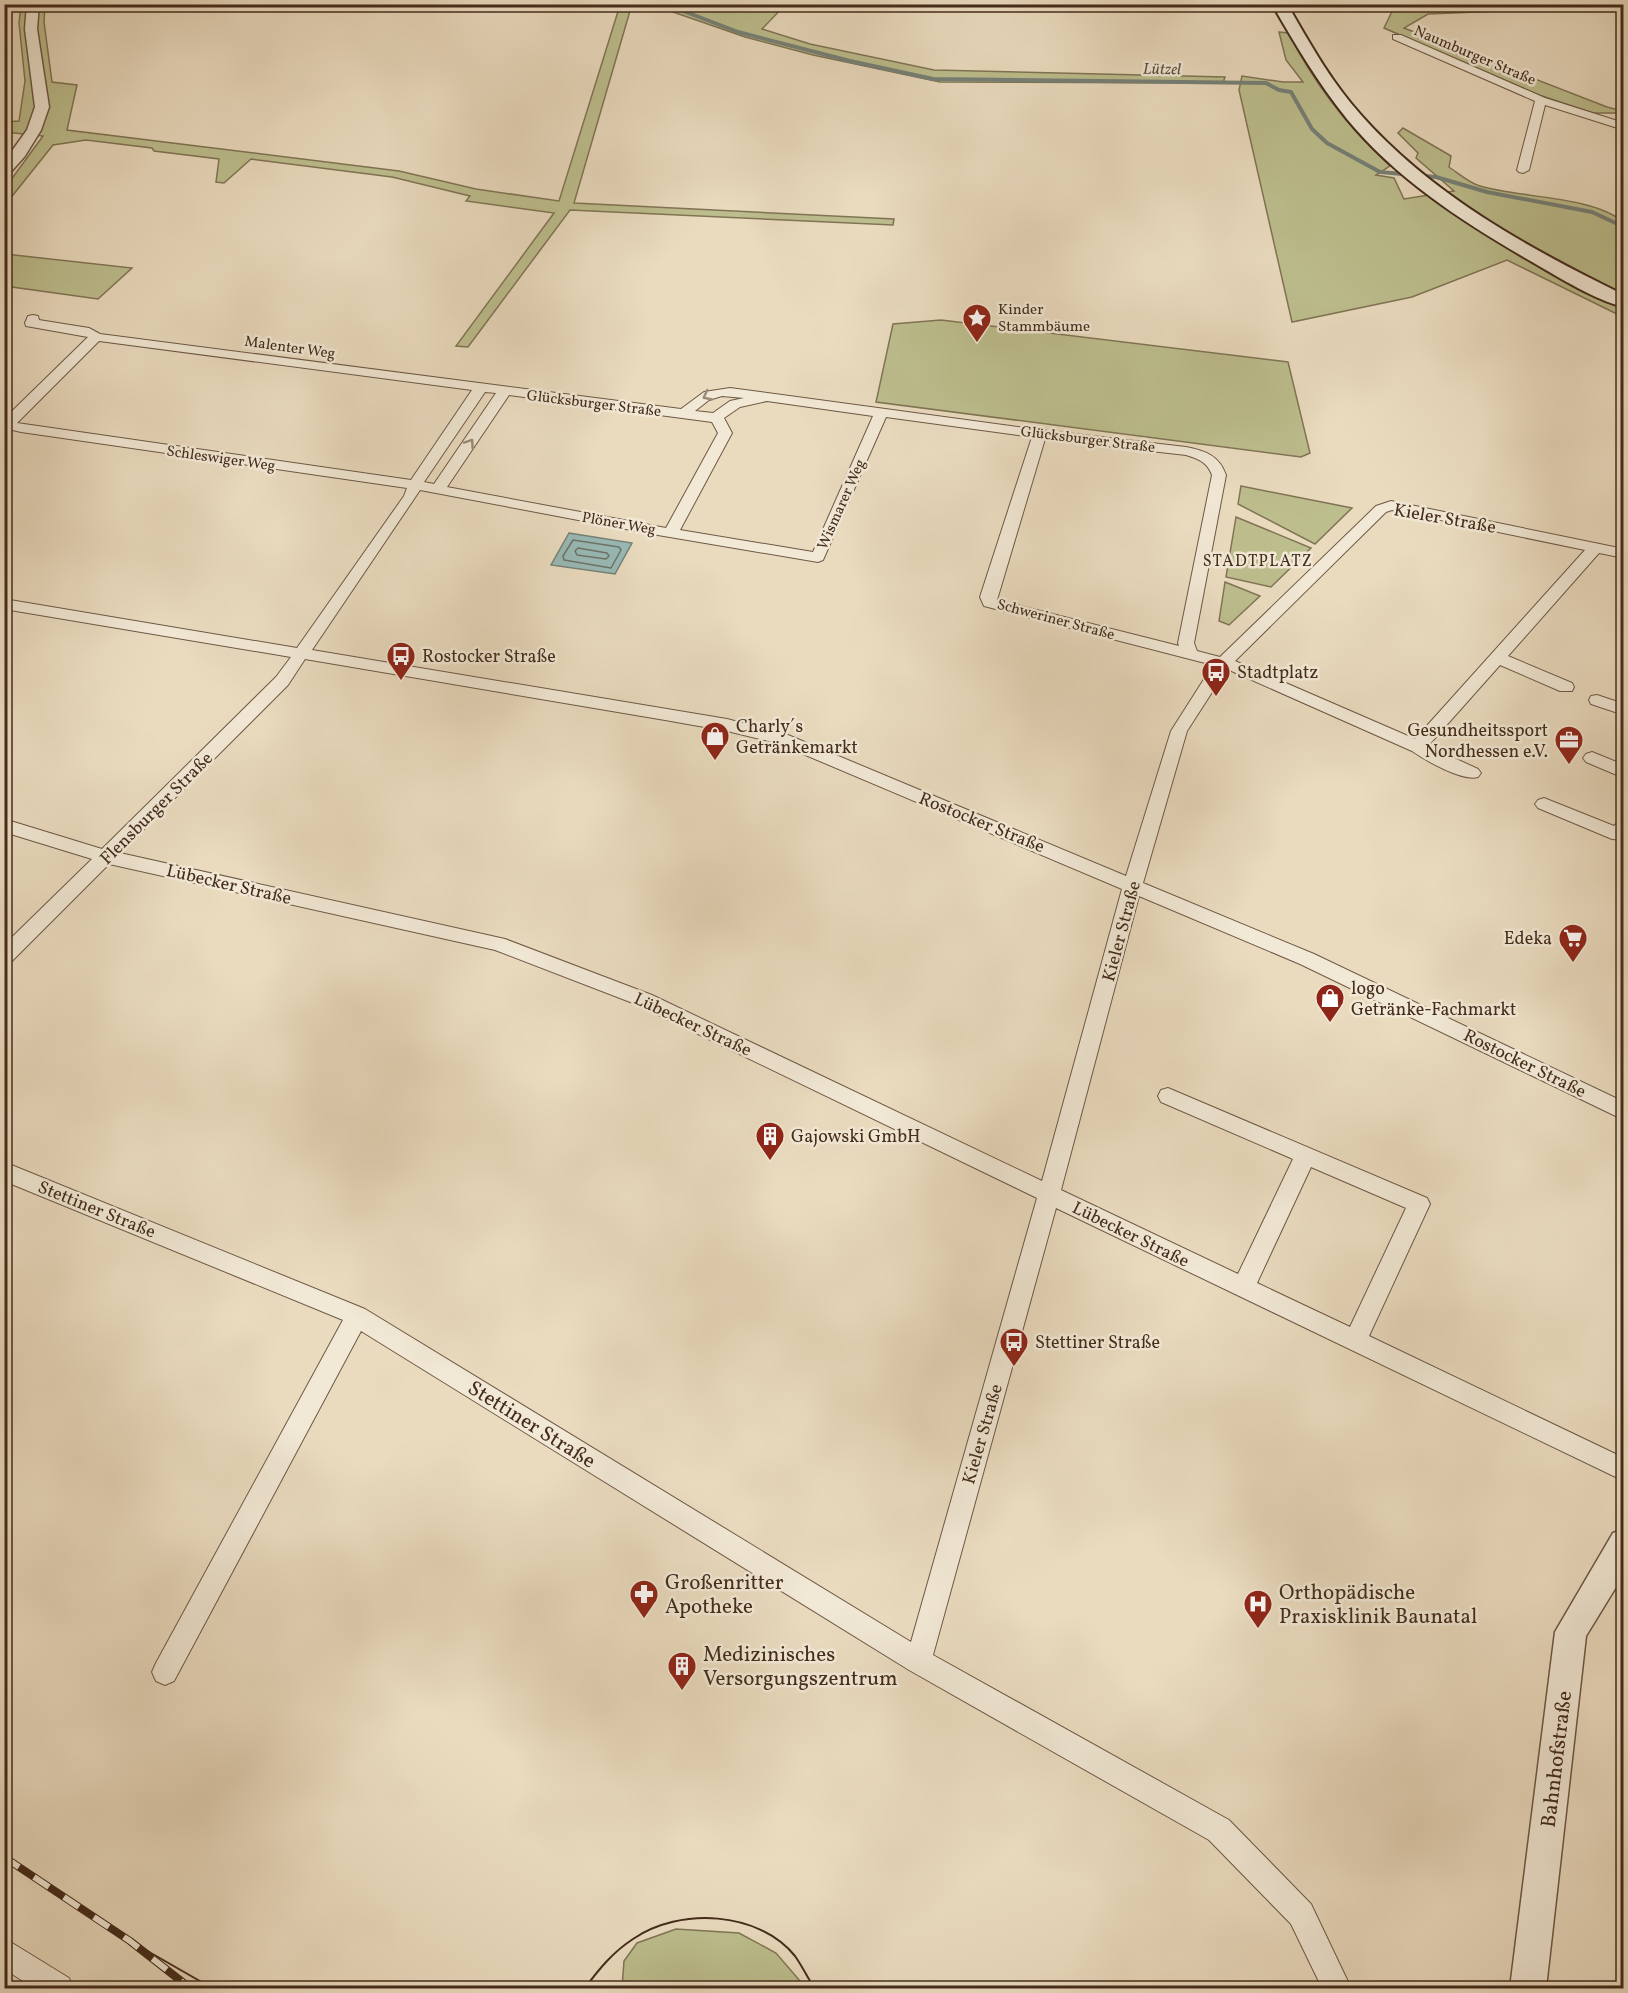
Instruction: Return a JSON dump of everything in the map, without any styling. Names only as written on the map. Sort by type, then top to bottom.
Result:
[{"type":"main road","points":[[1279,4],[1320,73],[1377,142],[1436,191],[1508,240],[1623,302]]},
{"type":"street","points":[[4,171],[18,156],[33,130],[42,107],[31,29],[33,4]]},
{"type":"street","name":"Naumburger Straße","points":[[1397,37],[1541,100],[1623,127]]},
{"type":"street","name":"Naumburger Straße","points":[[1523,170],[1541,100]]},
{"type":"street","name":"Malenter Weg","points":[[33,319],[31,323],[88,332],[96,337],[480,389]]},
{"type":"street","points":[[7,423],[96,337]]},
{"type":"street","points":[[302,654],[411,496],[415,485],[480,389]]},
{"type":"street","name":"Glücksburger Straße","points":[[480,389],[716,418],[735,404],[763,398]]},
{"type":"street","name":"Glücksburger Straße","points":[[437,491],[504,392]]},
{"type":"street","name":"Glücksburger Straße","points":[[684,414],[702,397],[714,392],[730,392],[1040,434],[1186,451],[1206,456],[1216,465],[1219,475],[1186,643],[1191,654]]},
{"type":"street","name":"Wismarer Weg","points":[[671,532],[818,557],[881,413]]},
{"type":"street","name":"Plöner Weg","points":[[437,491],[671,532],[725,433],[716,418]]},
{"type":"street","name":"Schleswiger Weg","points":[[7,423],[21,429],[415,485],[437,491]]},
{"type":"street","name":"Schweriner Straße","points":[[1040,434],[988,597],[990,603],[1240,667],[1472,773]]},
{"type":"street","name":"Kieler Straße","points":[[918,1661],[1049,1195],[1133,885],[1179,731],[1222,663],[1381,509],[1391,505],[1623,554]]},
{"type":"street","points":[[1418,747],[1496,657],[1596,548]]},
{"type":"street","name":"Rostocker Straße","points":[[4,604],[727,724],[782,739],[1307,959],[1623,1112]]},
{"type":"street","name":"Flensburger Straße","points":[[4,957],[108,857],[282,681],[302,654]]},
{"type":"street","points":[[1496,657],[1566,687]]},
{"type":"street","points":[[1597,700],[1623,710]]},
{"type":"street","points":[[1592,758],[1623,772]]},
{"type":"street","points":[[1544,804],[1618,835],[1623,826]]},
{"type":"street","points":[[4,825],[108,857]]},
{"type":"street","name":"Lübecker Straße","points":[[108,857],[498,944],[645,1000],[1623,1470]]},
{"type":"street","points":[[1168,1096],[1419,1204],[1354,1341]]},
{"type":"street","points":[[1243,1288],[1306,1155]]},
{"type":"street","name":"Stettiner Straße","points":[[4,1171],[357,1316],[918,1661],[1219,1830],[1301,1914],[1337,1989]]},
{"type":"street","points":[[165,1672],[357,1316]]},
{"type":"street","name":"Bahnhofstraße","points":[[1528,1989],[1571,1632],[1623,1544]]},
{"type":"street","points":[[4,1952],[59,1989]]},
{"type":"green space","points":[[632,4],[574,203],[894,219],[893,225],[570,210],[468,347],[456,346],[554,213],[466,201],[470,196],[392,177],[251,159],[224,183],[216,182],[219,159],[86,140],[53,145],[5,205],[5,188],[43,136],[5,132],[5,122],[19,121],[25,81],[19,23],[21,5],[45,5],[44,22],[52,82],[77,85],[67,130],[399,171],[476,189],[559,201],[620,5]]},
{"type":"green space","points":[[653,5],[785,5],[762,29],[810,44],[934,70],[1225,77],[1223,83],[940,82],[813,55],[745,37]]},
{"type":"green space","points":[[1395,5],[1412,5],[1410,10],[1623,5],[1428,14],[1404,28],[1607,107],[1623,111],[1623,113],[1593,113],[1539,95],[1384,28]]},
{"type":"green space","points":[[1279,32],[1289,33],[1309,70],[1333,104],[1390,166],[1376,175],[1394,178],[1404,199],[1454,191],[1416,158],[1418,153],[1398,133],[1403,128],[1451,156],[1449,167],[1476,185],[1575,202],[1610,213],[1623,222],[1623,317],[1507,260],[1412,297],[1292,322],[1239,90],[1242,76],[1283,82],[1303,82],[1286,60]]},
{"type":"green space","points":[[5,254],[132,268],[98,299],[5,286]]},
{"type":"green space","points":[[941,320],[1288,362],[1310,453],[1301,457],[876,402],[893,324]]},
{"type":"green space","points":[[1241,486],[1352,508],[1315,544],[1238,504]]},
{"type":"green space","points":[[1236,517],[1311,548],[1271,587],[1226,577]]},
{"type":"green space","points":[[1225,582],[1260,596],[1229,625],[1219,621]]},
{"type":"green space","points":[[676,1929],[739,1933],[776,1953],[806,1988],[622,1988],[624,1961],[637,1943]]},
{"type":"water","points":[[569,533],[632,543],[615,574],[551,565]]},
{"type":"waterway","name":"Lützel","points":[[665,4],[738,32],[850,61],[933,79],[1266,83],[1279,90],[1291,92],[1312,129],[1327,143],[1380,172],[1436,177],[1487,192],[1592,212],[1624,227]]},
{"type":"tram line","points":[[585,1988],[607,1961],[633,1939],[652,1929],[695,1918],[740,1922],[761,1930],[779,1941],[795,1956],[814,1988]]},
{"type":"tram line","points":[[130,1941],[212,1988]]},
{"type":"railway","points":[[4,1857],[130,1941],[190,1988]]},
{"type":"place","name":"Kinder Stammbäume","points":[[977,344]]},
{"type":"place","name":"Rostocker Straße","points":[[401,682]]},
{"type":"place","name":"Stadtplatz","points":[[1216,698]]},
{"type":"place","name":"Charly´s Getränkemarkt","points":[[715,762]]},
{"type":"place","name":"Gesundheitssport Nordhessen e.V.","points":[[1569,766]]},
{"type":"place","name":"Edeka","points":[[1573,964]]},
{"type":"place","name":"logo Getränke-Fachmarkt","points":[[1330,1024]]},
{"type":"place","name":"Gajowski GmbH","points":[[770,1162]]},
{"type":"place","name":"Stettiner Straße","points":[[1014,1368]]},
{"type":"place","name":"Großenritter Apotheke","points":[[644,1620]]},
{"type":"place","name":"Orthopädische Praxisklinik Baunatal","points":[[1258,1630]]},
{"type":"place","name":"Medizinisches Versorgungszentrum","points":[[682,1692]]},
{"type":"district","name":"STADTPLATZ","points":[[1258,560]]}]
